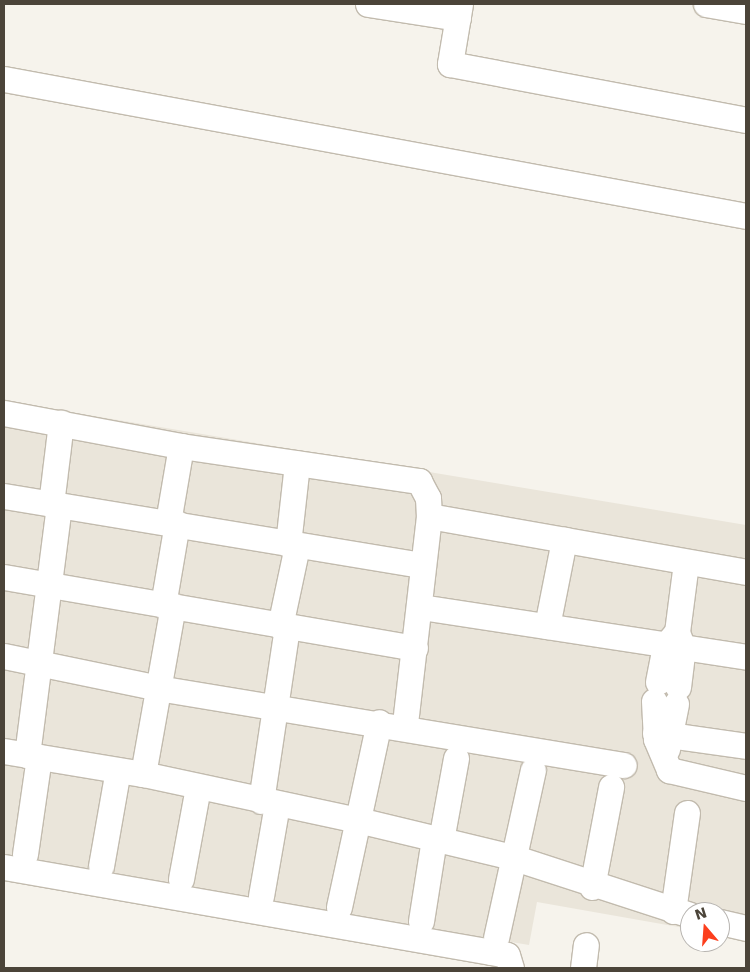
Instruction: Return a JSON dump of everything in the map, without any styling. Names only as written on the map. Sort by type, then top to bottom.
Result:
[{"type":"street","points":[[368,4],[459,11],[450,64],[746,120]]},
{"type":"street","points":[[706,4],[746,11]]},
{"type":"street","points":[[4,79],[746,216]]},
{"type":"street","points":[[4,413],[181,446],[418,481],[428,498],[429,516],[420,565],[421,607],[405,725]]},
{"type":"street","points":[[25,854],[23,755],[51,585],[60,423]]},
{"type":"street","points":[[143,774],[158,688],[168,605],[173,523],[181,446]]},
{"type":"street","points":[[260,896],[283,626],[292,545],[297,464]]},
{"type":"street","points":[[4,496],[420,565]]},
{"type":"street","points":[[429,516],[686,563],[746,572]]},
{"type":"street","points":[[547,626],[564,540]]},
{"type":"street","points":[[686,563],[667,694],[662,757],[669,770],[746,788]]},
{"type":"street","points":[[4,577],[415,648]]},
{"type":"street","points":[[421,607],[547,626],[675,642],[746,657]]},
{"type":"street","points":[[4,656],[158,688],[405,725],[624,765]]},
{"type":"street","points":[[339,907],[379,722]]},
{"type":"street","points":[[664,734],[746,746]]},
{"type":"street","points":[[23,755],[143,774],[358,820],[512,857],[592,887],[680,912]]},
{"type":"street","points":[[420,921],[456,758]]},
{"type":"street","points":[[101,866],[118,770]]},
{"type":"street","points":[[496,938],[512,857],[533,770]]},
{"type":"street","points":[[181,879],[198,787]]},
{"type":"street","points":[[592,887],[612,787]]},
{"type":"street","points":[[683,902],[687,813]]},
{"type":"street","points":[[4,867],[492,952],[507,955],[511,968]]},
{"type":"street","points":[[730,924],[746,928]]},
{"type":"shaded area","points":[[4,401],[746,525],[746,939],[730,922],[730,902],[680,902],[680,927],[537,902],[529,945],[4,856]]}]
